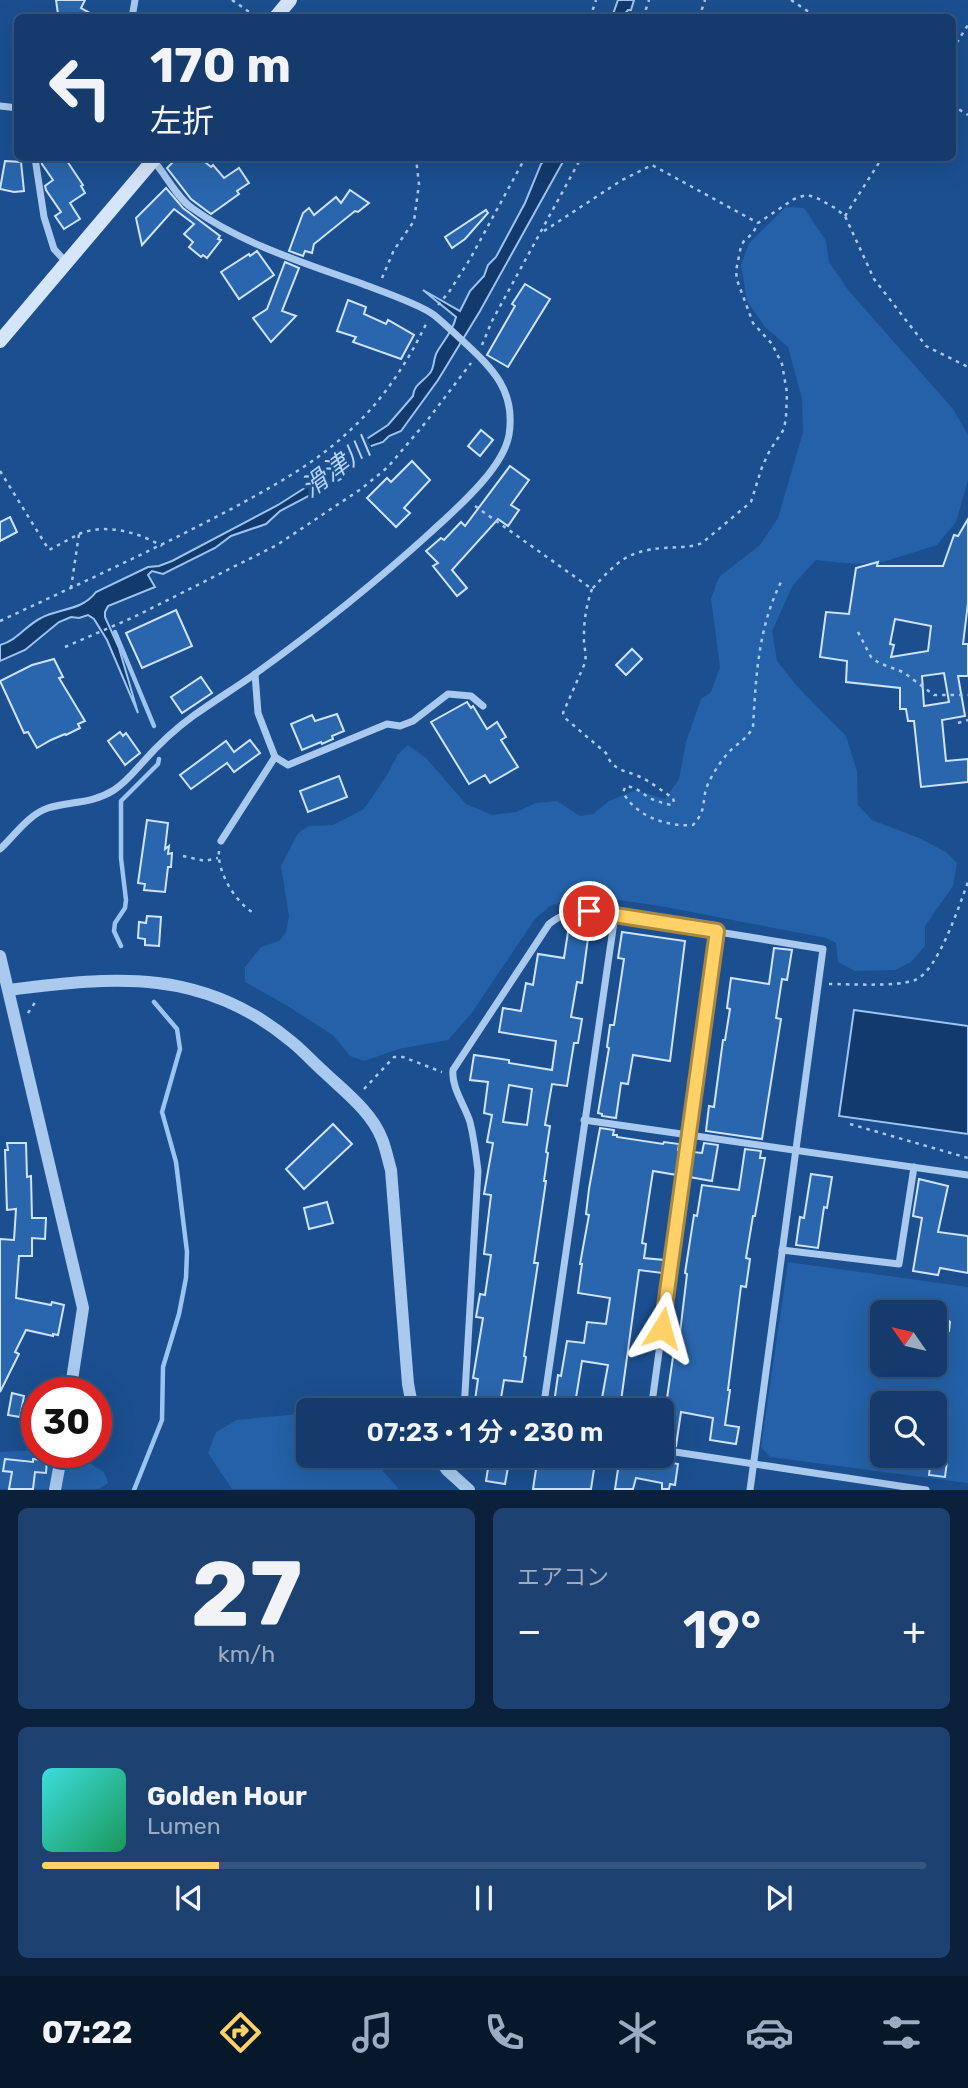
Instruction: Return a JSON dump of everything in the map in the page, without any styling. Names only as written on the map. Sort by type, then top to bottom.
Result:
[{"type":"main road","points":[[278,14],[290,0]]},
{"type":"main road","points":[[0,341],[150,161]]},
{"type":"street","points":[[35,161],[47,228],[54,249],[67,263]]},
{"type":"street","points":[[0,849],[39,812],[102,797],[131,778],[168,736],[350,601],[400,560],[475,491],[503,452],[509,436],[509,411],[504,389],[493,370],[433,314],[226,229],[189,207],[154,161]]},
{"type":"street","points":[[255,674],[258,713],[275,757],[288,765],[387,724],[400,726],[413,721],[448,694],[471,696],[483,706]]},
{"type":"street","points":[[221,841],[275,757]]},
{"type":"street","points":[[465,1398],[478,1171],[469,1120],[452,1075],[496,1001],[549,923],[559,915],[572,911],[589,911],[823,949],[750,1489]]},
{"type":"street","points":[[544,1398],[615,915]]},
{"type":"street","points":[[653,1398],[717,931]]},
{"type":"street","points":[[0,956],[83,1308],[73,1377]]},
{"type":"street","points":[[9,990],[55,984],[145,981],[178,985],[219,997],[258,1018],[292,1042],[353,1099],[370,1117],[382,1138],[391,1170],[411,1398]]},
{"type":"street","points":[[584,1120],[968,1175]]},
{"type":"street","points":[[782,1250],[899,1265],[914,1167]]},
{"type":"street","points":[[674,1452],[926,1489]]},
{"type":"street","points":[[55,1489],[59,1468]]},
{"type":"street","points":[[445,1468],[469,1489]]},
{"type":"path","points":[[232,0],[252,14]]},
{"type":"path","points":[[791,0],[812,14]]},
{"type":"path","points":[[956,44],[968,25]]},
{"type":"path","points":[[377,289],[394,250],[414,221],[419,184],[416,161]]},
{"type":"path","points":[[0,621],[162,546],[263,491],[339,441],[373,408],[412,353],[433,314],[470,259],[523,161]]},
{"type":"path","points":[[65,647],[134,617],[277,545],[361,489],[388,467],[426,422],[475,352],[579,161]]},
{"type":"path","points":[[651,161],[652,165],[758,223]]},
{"type":"path","points":[[845,216],[880,161]]},
{"type":"path","points":[[541,233],[622,180],[652,165]]},
{"type":"path","points":[[782,580],[769,608],[760,643],[753,727],[750,734],[727,753],[707,786],[700,818],[693,825],[680,826],[661,821],[629,803],[623,792],[626,786],[662,803],[671,805],[674,802],[673,798],[638,776],[620,771],[563,713],[586,656],[583,632],[592,589],[633,553],[702,543],[751,502],[762,467],[784,429],[787,393],[782,364],[772,344],[753,323],[737,280],[736,271],[744,241],[753,233],[758,223],[794,199],[808,195],[819,199],[845,216],[874,279],[926,346],[968,367]]},
{"type":"path","points":[[0,471],[49,550],[92,529],[145,536],[162,546]]},
{"type":"path","points":[[466,500],[592,589]]},
{"type":"path","points":[[71,588],[79,534]]},
{"type":"path","points":[[858,632],[871,657],[911,676],[923,689],[934,695],[968,695]]},
{"type":"path","points":[[958,723],[968,720]]},
{"type":"path","points":[[221,841],[219,866],[243,906],[252,912]]},
{"type":"path","points":[[183,856],[205,861],[218,859]]},
{"type":"path","points":[[818,984],[904,983],[917,980],[929,968],[946,938],[968,883]]},
{"type":"path","points":[[27,1016],[34,1001],[42,998]]},
{"type":"path","points":[[353,1099],[394,1057],[404,1056],[452,1075]]},
{"type":"path","points":[[850,1124],[968,1158]]},
{"type":"shaded area","points":[[786,207],[804,208],[826,241],[829,262],[849,291],[953,409],[968,435],[968,480],[956,522],[937,545],[883,562],[854,564],[816,560],[793,585],[772,631],[777,661],[796,685],[846,736],[857,771],[858,805],[872,820],[919,838],[946,852],[957,863],[953,886],[925,926],[925,946],[911,962],[895,970],[855,971],[838,962],[836,943],[826,938],[660,906],[603,898],[563,902],[550,906],[535,919],[471,1014],[448,1040],[399,1049],[364,1061],[350,1056],[334,1036],[245,982],[245,967],[261,947],[279,941],[286,932],[289,916],[281,866],[298,833],[309,826],[333,825],[364,809],[398,754],[408,745],[426,758],[466,804],[492,815],[516,812],[536,803],[557,801],[580,816],[593,814],[609,801],[636,790],[665,799],[679,779],[686,742],[701,699],[711,692],[720,667],[711,599],[719,577],[760,545],[778,518],[803,432],[802,399],[788,347],[765,327],[747,301],[741,265],[749,243]]},
{"type":"shaded area","points":[[788,1262],[968,1287],[968,1483],[770,1457],[761,1447]]},
{"type":"shaded area","points":[[296,1414],[296,1468],[380,1468],[399,1489],[232,1489],[208,1453],[216,1432],[237,1420]]},
{"type":"shaded area","points":[[21,1451],[21,1468],[97,1468],[104,1472],[108,1483],[99,1489],[0,1489],[0,1452]]},
{"type":"water","points":[[618,0],[634,0],[631,10],[625,14],[613,14]]},
{"type":"water","name":"滑津川","points":[[544,161],[563,161],[480,311],[438,380],[401,431],[383,442],[359,450],[341,479],[280,511],[266,524],[231,536],[215,548],[163,574],[152,571],[148,575],[155,587],[108,606],[105,617],[119,648],[138,713],[107,640],[94,619],[88,615],[59,622],[25,650],[0,661],[0,645],[12,640],[35,621],[84,603],[96,592],[148,567],[172,561],[278,505],[333,470],[362,442],[388,425],[413,396],[417,386],[432,371],[436,355],[455,322],[456,317],[423,290],[460,311],[470,291],[496,257],[525,203]]},
{"type":"water","points":[[854,1010],[968,1026],[968,1134],[839,1116]]},
{"type":"building","points":[[56,0],[85,0],[81,8],[92,14],[58,14]]},
{"type":"building","points":[[5,161],[21,162],[24,191],[0,189]]},
{"type":"building","points":[[42,161],[67,161],[83,185],[81,186],[85,193],[70,203],[80,219],[64,229],[55,216],[61,212],[45,186],[53,180]]},
{"type":"building","points":[[174,161],[204,161],[211,167],[213,165],[224,178],[239,168],[249,183],[237,191],[239,194],[211,214],[191,199],[167,168]]},
{"type":"building","points":[[166,188],[183,208],[220,236],[218,239],[221,240],[207,258],[203,255],[201,257],[189,247],[193,242],[184,234],[194,224],[174,209],[142,245],[136,218]]},
{"type":"building","points":[[350,190],[369,203],[314,244],[312,253],[305,251],[303,256],[289,251],[303,213],[309,208],[314,215],[336,197],[341,203]]},
{"type":"building","points":[[486,210],[488,213],[465,239],[452,248],[445,237]]},
{"type":"building","points":[[257,251],[274,275],[239,299],[221,272]]},
{"type":"building","points":[[285,262],[299,268],[282,311],[296,316],[271,342],[253,318],[267,309]]},
{"type":"building","points":[[525,284],[550,299],[508,367],[487,355]]},
{"type":"building","points":[[348,300],[366,307],[364,314],[386,324],[388,320],[414,335],[401,359],[353,342],[356,337],[337,331]]},
{"type":"building","points":[[481,430],[493,440],[480,456],[468,446]]},
{"type":"building","points":[[412,461],[430,480],[404,508],[410,513],[396,527],[367,498],[387,478],[391,482]]},
{"type":"building","points":[[510,466],[529,480],[511,505],[519,510],[508,526],[498,519],[452,570],[467,588],[457,596],[433,566],[438,563],[426,551],[441,538],[444,540],[461,522],[465,526]]},
{"type":"building","points":[[10,517],[17,532],[0,541],[0,522]]},
{"type":"building","points":[[968,519],[968,603],[963,644],[968,644],[968,676],[958,676],[965,716],[942,720],[946,761],[968,759],[968,782],[921,787],[914,721],[908,721],[906,709],[900,709],[900,688],[846,682],[847,661],[820,657],[826,612],[849,614],[856,568],[878,562],[877,566],[943,566],[954,535],[958,536]],"holes":[[[895,619],[931,626],[928,651],[891,657],[894,645],[890,644]],[[944,673],[949,702],[924,706],[922,676]]]},
{"type":"building","points":[[176,610],[192,646],[142,668],[126,633]]},
{"type":"building","points":[[632,649],[642,659],[626,675],[616,665]]},
{"type":"building","points":[[54,659],[63,677],[59,678],[85,721],[78,724],[80,728],[37,748],[28,732],[24,733],[0,681],[32,665]]},
{"type":"building","points":[[201,677],[212,693],[182,713],[171,697]]},
{"type":"building","points":[[467,702],[471,708],[473,706],[487,729],[497,722],[506,737],[501,740],[518,767],[490,783],[485,775],[469,784],[431,722]]},
{"type":"building","points":[[337,714],[344,731],[322,744],[321,742],[302,750],[291,724],[312,715],[315,721]]},
{"type":"building","points":[[120,732],[123,736],[126,733],[140,753],[125,765],[108,741]]},
{"type":"building","points":[[250,740],[260,753],[234,772],[227,763],[191,789],[180,775],[226,741],[234,752]]},
{"type":"building","points":[[339,776],[347,797],[308,812],[300,791]]},
{"type":"building","points":[[147,820],[168,823],[165,849],[169,846],[168,854],[172,853],[165,892],[144,890],[145,884],[138,883]]},
{"type":"building","points":[[147,916],[161,917],[159,946],[145,945],[145,939],[138,938],[139,922],[146,923]]},
{"type":"building","points":[[570,919],[590,923],[582,983],[577,982],[571,1017],[582,1019],[578,1043],[574,1043],[567,1086],[552,1084],[545,1125],[550,1126],[546,1152],[546,1181],[534,1263],[538,1263],[522,1382],[504,1380],[501,1398],[475,1398],[478,1379],[473,1378],[483,1318],[476,1317],[480,1294],[485,1295],[491,1255],[484,1254],[491,1195],[484,1194],[493,1143],[487,1142],[492,1115],[484,1113],[488,1082],[470,1080],[474,1055],[552,1070],[556,1041],[499,1032],[503,1008],[521,1011],[526,983],[533,985],[538,954],[564,958]],"holes":[[[509,1085],[532,1089],[527,1125],[503,1122]]]},
{"type":"building","points":[[622,932],[685,941],[670,1061],[633,1055],[628,1084],[621,1083],[616,1118],[598,1113],[609,1048],[610,1025],[614,1025],[624,959],[618,958]]},
{"type":"building","points":[[774,948],[792,950],[787,980],[782,979],[776,1018],[781,1019],[762,1139],[706,1131],[709,1106],[714,1107],[725,1040],[731,978],[769,984]]},
{"type":"building","points":[[333,1124],[352,1144],[304,1189],[286,1169]]},
{"type":"building","points":[[600,1128],[614,1130],[613,1135],[617,1137],[679,1144],[678,1150],[681,1150],[677,1175],[653,1171],[642,1243],[646,1244],[644,1258],[664,1260],[662,1273],[639,1270],[621,1398],[602,1398],[608,1365],[582,1361],[576,1398],[555,1398],[567,1341],[584,1343],[587,1322],[606,1324],[610,1298],[578,1293],[589,1215],[586,1214]]},
{"type":"building","points":[[7,1143],[26,1143],[27,1177],[31,1176],[32,1218],[46,1218],[45,1239],[32,1238],[32,1256],[19,1256],[16,1298],[64,1305],[58,1335],[26,1330],[15,1352],[19,1354],[0,1392],[0,1239],[14,1240],[16,1209],[7,1210]]},
{"type":"building","points":[[704,1143],[718,1145],[712,1181],[689,1177],[693,1152],[702,1153]]},
{"type":"building","points":[[745,1149],[761,1151],[760,1158],[765,1158],[746,1258],[750,1259],[746,1287],[741,1286],[725,1425],[739,1427],[736,1444],[710,1440],[713,1418],[681,1412],[674,1446],[674,1398],[667,1398],[673,1357],[677,1358],[694,1215],[697,1216],[702,1185],[739,1190]]},
{"type":"building","points":[[811,1174],[832,1177],[818,1248],[796,1245],[800,1217],[804,1218]]},
{"type":"building","points":[[919,1179],[948,1186],[938,1232],[968,1236],[968,1273],[940,1268],[938,1275],[913,1271],[922,1218],[913,1216]]},
{"type":"building","points":[[327,1202],[333,1223],[309,1229],[304,1208]]},
{"type":"building","points":[[12,1393],[21,1395],[20,1417],[8,1415]]},
{"type":"building","points":[[5,1459],[21,1461],[21,1468],[46,1468],[46,1473],[35,1472],[33,1489],[9,1489],[12,1472],[3,1471]]},
{"type":"building","points":[[674,1463],[678,1464],[675,1485],[670,1484],[669,1489],[662,1489],[662,1483],[636,1478],[633,1489],[615,1489],[618,1468],[674,1468]]},
{"type":"building","points":[[488,1468],[508,1468],[505,1484],[486,1481]]},
{"type":"building","points":[[536,1468],[594,1468],[591,1489],[533,1489]]},
{"type":"building","points":[[930,1468],[946,1468],[945,1477],[929,1475]]},
{"type":"waterway","points":[[115,632],[154,726]]},
{"type":"waterway","points":[[121,946],[114,931],[126,900],[121,858],[121,801],[158,764],[159,759]]},
{"type":"waterway","points":[[134,1490],[162,1420],[163,1367],[179,1314],[186,1278],[187,1252],[176,1162],[162,1112],[180,1049],[177,1029],[154,1002]]},
{"type":"route","points":[[589,911],[717,931],[662,1328]]}]
